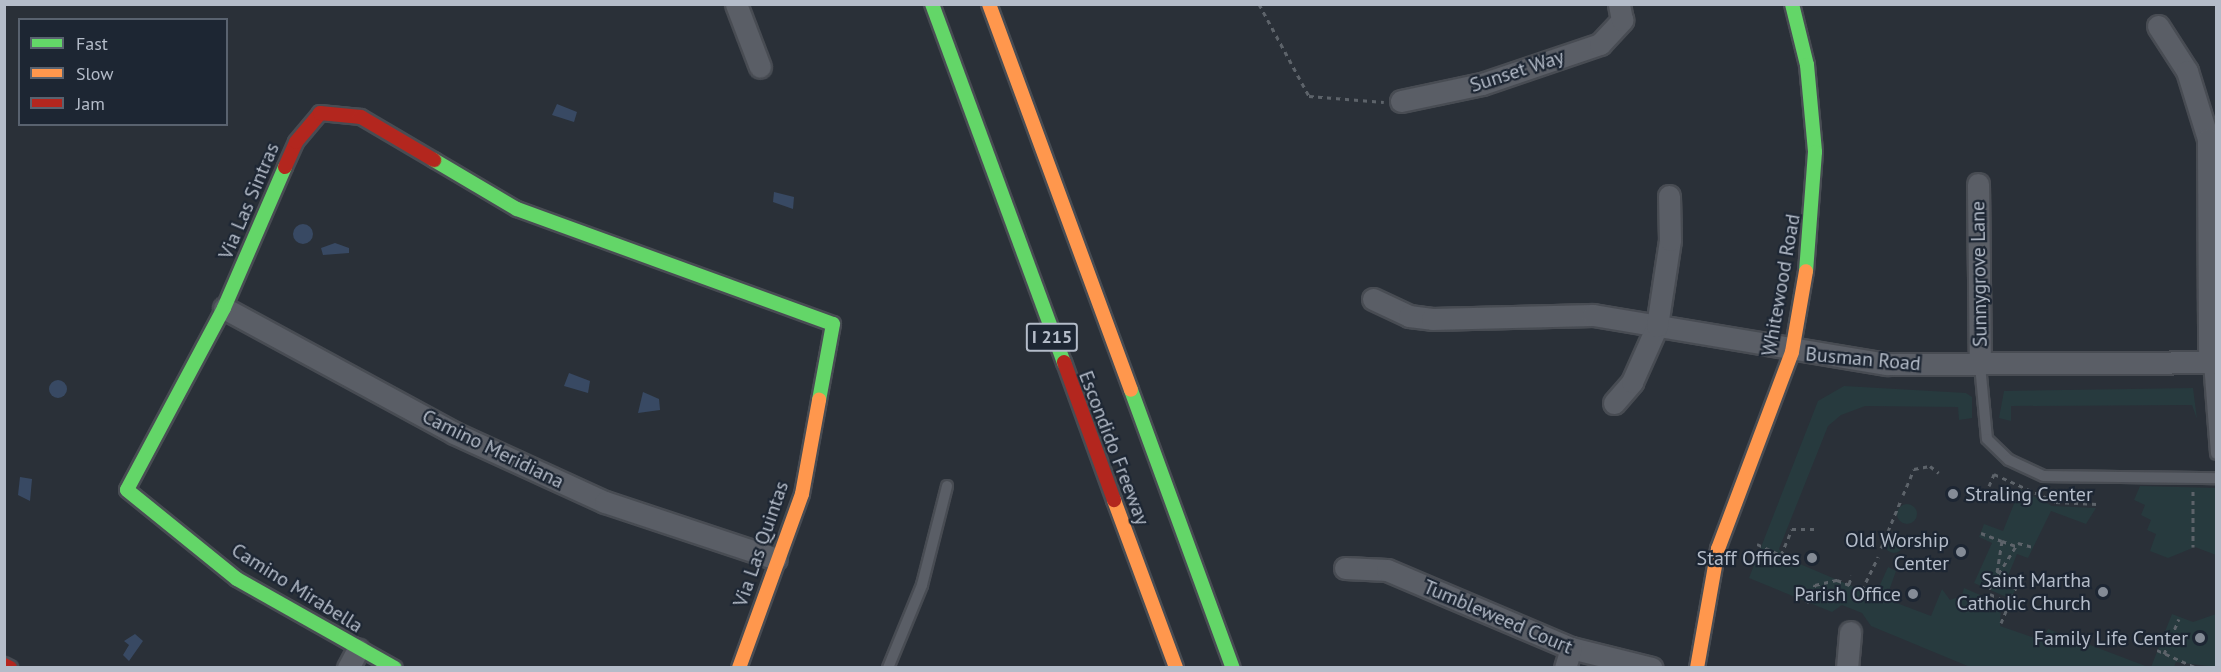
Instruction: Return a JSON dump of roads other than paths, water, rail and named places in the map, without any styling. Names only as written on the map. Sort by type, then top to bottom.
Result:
[{"type":"main road","name":"Escondido Freeway","points":[[932,4],[1176,668]]},
{"type":"main road","name":"Escondido Freeway","points":[[989,4],[1233,668]]},
{"type":"main road","name":"Whitewood Road","points":[[1697,668],[1718,549],[1792,352],[1815,196],[1807,65],[1792,4]]},
{"type":"main road","name":"Via Las Sintras","points":[[127,490],[225,308],[296,142],[320,113],[361,117],[517,209],[701,278],[833,324]]},
{"type":"main road","name":"Via Las Quintas","points":[[739,668],[776,559],[802,494],[833,324]]},
{"type":"main road","name":"Camino Mirabella","points":[[127,490],[237,579],[353,658],[395,668]]},
{"type":"main road","points":[[4,664],[10,668]]},
{"type":"street","points":[[736,4],[760,67]]},
{"type":"street","name":"Sunset Way","points":[[1401,101],[1482,84],[1600,44],[1620,13]]},
{"type":"street","points":[[2158,26],[2187,71],[2208,139],[2213,362]]},
{"type":"street","name":"Sunnygrove Lane","points":[[1977,184],[1980,365]]},
{"type":"street","points":[[1614,402],[1632,382],[1657,326],[1670,240],[1669,196]]},
{"type":"street","name":"Busman Road","points":[[1373,299],[1408,316],[1432,319],[1557,313],[1657,326],[1792,352],[1887,364],[2213,362]]},
{"type":"street","name":"Camino Meridiana","points":[[225,308],[454,433],[605,502],[776,559]]},
{"type":"street","name":"Tumbleweed Court","points":[[1345,568],[1387,570],[1568,658],[1652,668]]},
{"type":"street","points":[[1847,668],[1850,632]]},
{"type":"lane","points":[[2213,362],[2217,454]]},
{"type":"lane","points":[[1980,365],[1987,439],[2009,460],[2044,476],[2217,477]]},
{"type":"lane","points":[[888,668],[922,585],[947,486]]},
{"type":"water","points":[[557,104],[577,112],[574,122],[552,115]]},
{"type":"water","points":[[774,192],[794,197],[793,209],[773,202]]},
{"type":"water","points":[[303,224],[310,227],[313,234],[310,241],[303,244],[296,241],[293,234],[296,227]]},
{"type":"water","points":[[335,243],[349,248],[349,253],[323,255],[321,248]]},
{"type":"water","points":[[569,373],[590,381],[588,393],[564,386]]},
{"type":"water","points":[[58,380],[64,383],[67,389],[64,395],[58,398],[52,395],[49,389],[52,383]]},
{"type":"water","points":[[643,392],[659,399],[660,410],[638,413]]},
{"type":"water","points":[[20,477],[32,479],[30,501],[18,495]]},
{"type":"water","points":[[135,634],[143,641],[129,661],[123,655],[129,645],[124,641]]},
{"type":"place","name":"Straling Center","points":[[1953,494]]},
{"type":"place","name":"Old Worship Center","points":[[1961,552]]},
{"type":"place","name":"Staff Offices","points":[[1812,558]]},
{"type":"place","name":"Saint Martha Catholic Church","points":[[2103,592]]},
{"type":"place","name":"Parish Office","points":[[1913,594]]},
{"type":"place","name":"Family Life Center","points":[[2200,638]]}]
